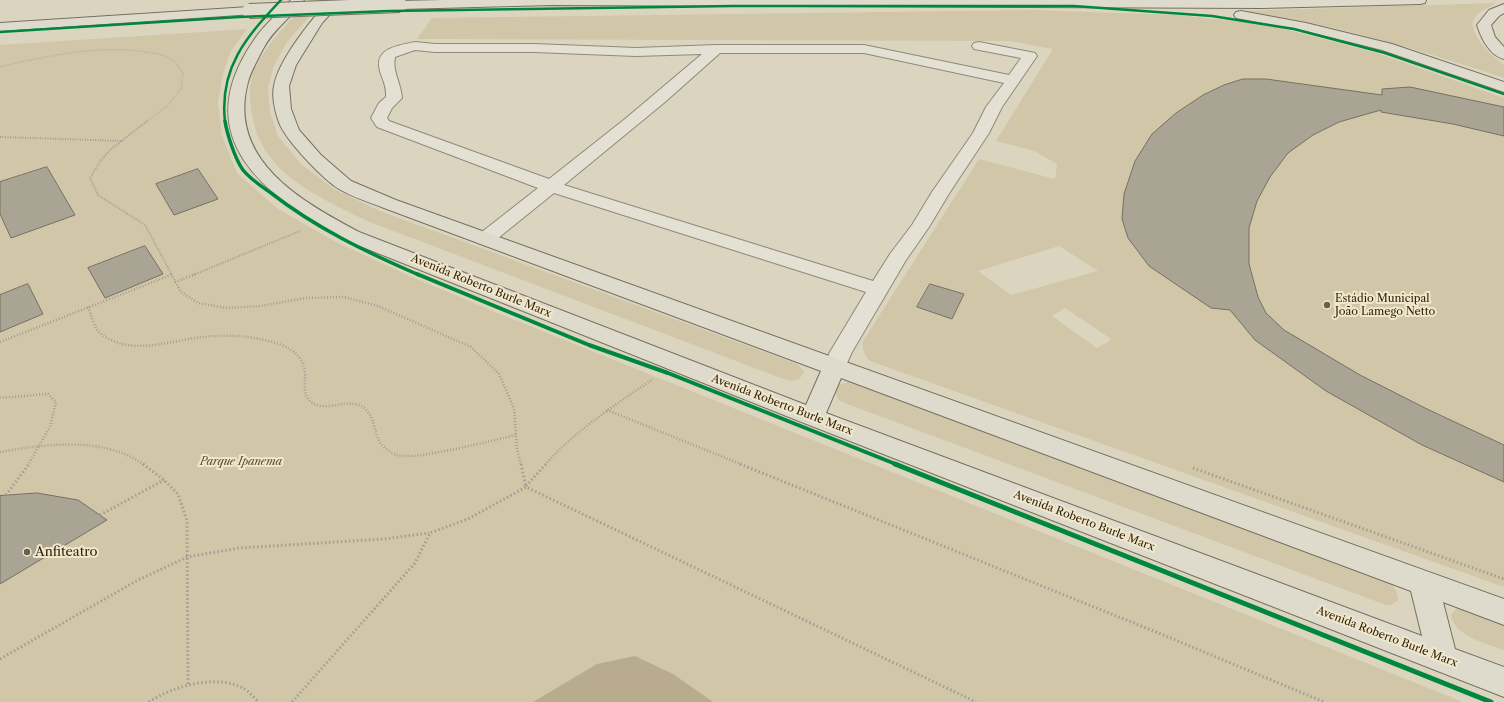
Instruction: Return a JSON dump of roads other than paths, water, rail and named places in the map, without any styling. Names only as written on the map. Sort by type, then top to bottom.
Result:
[{"type":"main road","name":"Avenida Roberto Burle Marx","points":[[298,0],[256,46],[244,69],[237,94],[235,121],[244,148],[265,178],[301,206],[325,222],[352,236],[812,417],[1504,682]]},
{"type":"main road","points":[[337,0],[317,21],[289,66],[281,86],[283,109],[291,131],[315,159],[345,185],[390,204],[834,368],[1504,612]]},
{"type":"main road","points":[[0,26],[249,10],[552,1],[1262,4],[1420,0]]},
{"type":"main road","points":[[1009,3],[1201,11],[1274,20],[1387,47],[1504,87]]},
{"type":"main road","points":[[1504,8],[1494,13],[1484,25],[1488,38],[1504,55]]},
{"type":"main road","points":[[812,417],[834,368]]},
{"type":"main road","points":[[1423,582],[1443,659]]},
{"type":"lane","points":[[878,288],[550,186],[383,124],[379,118],[385,106],[394,98],[394,86],[386,65],[388,55],[402,48],[415,46],[435,48],[534,48],[636,52],[716,49],[864,49],[1012,80]]},
{"type":"lane","points":[[834,368],[841,352],[878,288],[897,258],[920,227],[941,192],[980,134],[994,106],[1030,56],[980,46]]},
{"type":"lane","points":[[485,239],[550,186],[584,162],[716,49]]},
{"type":"place","name":"Estádio Municipal João Lamego Netto","points":[[1327,305]]},
{"type":"place","name":"Anfiteatro","points":[[27,552]]},
{"type":"park label","name":"Parque Ipanema","points":[[241,462]]}]
